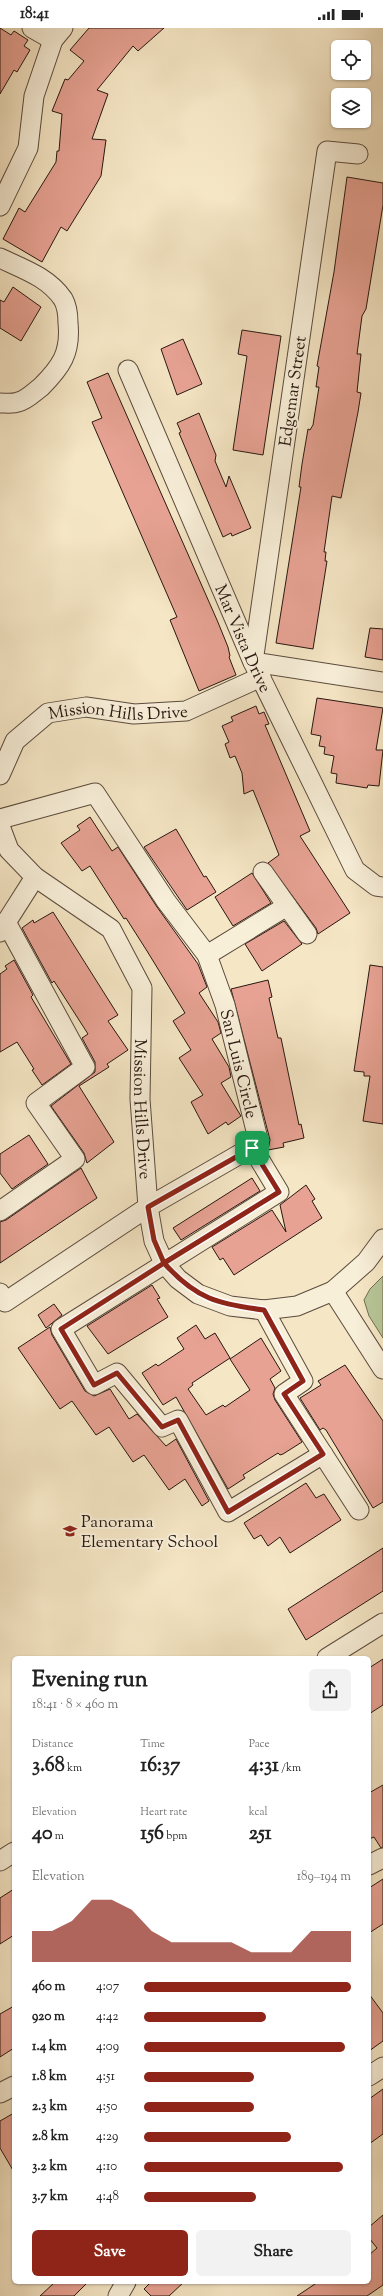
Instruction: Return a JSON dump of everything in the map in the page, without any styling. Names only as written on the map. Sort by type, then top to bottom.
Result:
[{"type":"street","points":[[0,206],[6,179],[28,148],[34,96],[58,34],[32,28]]},
{"type":"street","name":"Edgemar Street","points":[[257,670],[327,150],[358,154]]},
{"type":"street","points":[[0,258],[39,276],[54,289],[64,300],[69,326],[66,354],[61,365],[30,396],[18,402],[0,403]]},
{"type":"street","name":"Mar Vista Drive","points":[[128,370],[257,670],[355,870],[376,886],[383,887]]},
{"type":"street","points":[[257,670],[383,682]]},
{"type":"street","name":"Mission Hills Drive","points":[[0,775],[15,741],[48,713],[86,707],[134,714],[186,711],[257,670]]},
{"type":"street","name":"San Luis Circle","points":[[0,819],[95,793],[166,901],[207,954],[225,1005],[259,1143],[252,1148]]},
{"type":"street","name":"Mission Hills Drive","points":[[0,826],[9,850],[35,877],[111,929],[142,988],[140,1099],[148,1207],[154,1240],[164,1263],[178,1279],[198,1294],[230,1306],[264,1310],[297,1306],[333,1291],[366,1262],[383,1239]]},
{"type":"street","points":[[263,872],[307,934]]},
{"type":"street","points":[[0,1211],[75,1159],[36,1103],[85,1067],[3,927],[35,877]]},
{"type":"street","points":[[207,954],[287,906]]},
{"type":"street","points":[[0,1293],[6,1302],[148,1207],[252,1148],[279,1192],[61,1329],[94,1385],[117,1373],[162,1427],[178,1420],[228,1512],[323,1454]]},
{"type":"street","points":[[333,1291],[383,1369]]},
{"type":"street","points":[[264,1310],[303,1381],[284,1394],[359,1510]]},
{"type":"street","points":[[330,1656],[383,1623]]},
{"type":"street","points":[[0,1861],[12,1853]]},
{"type":"street","points":[[371,1864],[383,1858]]},
{"type":"street","points":[[371,2075],[383,2067]]},
{"type":"street","points":[[0,2093],[12,2087]]},
{"type":"street","points":[[118,2296],[125,2284]]},
{"type":"green space","points":[[383,1276],[383,1338],[369,1316],[364,1300],[370,1289]]},
{"type":"building","points":[[0,28],[11,35],[14,31],[28,40],[24,46],[30,50],[17,72],[14,70],[0,94]]},
{"type":"building","points":[[89,28],[164,28],[138,51],[133,46],[97,90],[108,94],[92,139],[106,140],[101,176],[67,231],[61,227],[42,262],[3,239],[19,208],[25,212],[56,162],[57,151],[59,151],[62,114],[52,111],[65,79],[68,80],[84,61],[70,50]]},
{"type":"building","points":[[347,177],[383,183],[383,205],[366,309],[362,316],[357,354],[361,354],[357,392],[361,393],[341,498],[332,496],[324,552],[326,552],[325,561],[327,561],[313,649],[276,643],[301,487],[299,487],[302,464],[308,429],[310,430],[313,425],[319,387],[316,387],[319,367],[317,366],[334,272]]},
{"type":"building","points":[[13,287],[41,307],[21,341],[0,328],[0,300],[4,302]]},
{"type":"building","points":[[242,330],[281,336],[263,455],[233,450],[247,356],[238,354]]},
{"type":"building","points":[[183,339],[202,384],[177,395],[161,349]]},
{"type":"building","points":[[108,373],[228,647],[229,657],[236,675],[199,691],[170,620],[177,617],[92,422],[102,418],[87,382]]},
{"type":"building","points":[[199,413],[216,455],[215,461],[226,487],[229,476],[251,528],[232,536],[231,533],[223,537],[179,433],[181,432],[177,423]]},
{"type":"building","points":[[370,628],[383,629],[383,660],[365,657]]},
{"type":"building","points":[[317,698],[383,708],[376,750],[383,750],[379,786],[368,785],[367,788],[336,783],[337,774],[331,773],[334,756],[324,754],[325,747],[319,746],[321,736],[311,734]]},
{"type":"building","points":[[256,706],[259,714],[264,712],[269,724],[265,725],[310,831],[300,836],[350,913],[318,934],[316,928],[268,863],[279,855],[253,790],[244,794],[242,773],[235,756],[230,758],[225,744],[229,742],[222,726],[233,721],[231,717]]},
{"type":"building","points":[[90,817],[112,851],[118,847],[157,907],[198,964],[207,987],[199,993],[218,1022],[221,1033],[212,1039],[229,1067],[231,1077],[221,1083],[241,1116],[228,1125],[226,1122],[208,1134],[191,1102],[203,1095],[179,1058],[191,1050],[173,1021],[185,1013],[126,918],[124,919],[90,866],[82,871],[61,843],[80,830],[77,826]]},
{"type":"building","points":[[176,829],[204,877],[206,876],[216,892],[187,910],[144,847]]},
{"type":"building","points":[[252,873],[271,903],[233,926],[215,897]]},
{"type":"building","points":[[53,912],[118,1015],[108,1021],[128,1050],[107,1064],[109,1067],[79,1086],[114,1142],[87,1163],[84,1153],[51,1106],[95,1072],[95,1062],[82,1038],[88,1034],[54,981],[52,983],[22,928],[33,920],[34,923]]},
{"type":"building","points":[[284,921],[302,944],[262,971],[245,944]]},
{"type":"building","points":[[14,960],[33,995],[31,997],[71,1064],[42,1085],[17,1042],[0,1052],[0,974],[7,969],[5,966]]},
{"type":"building","points":[[370,965],[383,967],[383,1124],[363,1121],[370,1076],[364,1076],[364,1072],[354,1071]]},
{"type":"building","points":[[268,980],[272,997],[269,998],[278,1038],[281,1038],[299,1125],[301,1124],[304,1138],[283,1143],[284,1147],[268,1150],[270,1140],[231,989]]},
{"type":"building","points":[[29,1135],[48,1164],[12,1189],[0,1173],[0,1154]]},
{"type":"building","points":[[81,1168],[97,1198],[0,1263],[0,1222],[6,1220]]},
{"type":"building","points":[[252,1178],[260,1191],[181,1240],[173,1228]]},
{"type":"building","points":[[306,1185],[315,1199],[312,1201],[322,1218],[234,1275],[223,1258],[220,1260],[212,1247],[272,1210],[286,1232],[280,1205]]},
{"type":"building","points":[[152,1285],[160,1298],[157,1299],[168,1317],[108,1354],[87,1326]]},
{"type":"building","points":[[54,1304],[62,1315],[46,1328],[38,1315]]},
{"type":"building","points":[[196,1325],[205,1339],[215,1333],[230,1358],[192,1383],[193,1385],[188,1389],[206,1415],[223,1405],[225,1407],[250,1390],[230,1359],[261,1338],[281,1371],[270,1379],[275,1388],[273,1394],[275,1400],[302,1442],[283,1454],[280,1455],[278,1453],[243,1475],[245,1478],[228,1489],[176,1397],[163,1405],[142,1373],[156,1364],[158,1366],[184,1349],[177,1338]]},
{"type":"building","points":[[50,1327],[52,1335],[85,1391],[94,1396],[110,1389],[129,1419],[137,1414],[166,1446],[176,1439],[209,1501],[202,1506],[185,1479],[169,1490],[144,1455],[133,1462],[109,1427],[96,1435],[72,1401],[60,1409],[18,1348]]},
{"type":"building","points":[[345,1365],[383,1421],[383,1502],[373,1508],[326,1430],[323,1428],[320,1430],[300,1398],[321,1385],[318,1381]]},
{"type":"building","points":[[306,1483],[316,1498],[324,1494],[341,1520],[290,1553],[280,1537],[268,1546],[261,1535],[254,1539],[244,1523]]},
{"type":"building","points":[[383,1548],[383,1591],[306,1640],[288,1609]]},
{"type":"building","points":[[383,1659],[383,1705],[371,1713],[371,1667]]},
{"type":"building","points":[[383,1785],[383,1847],[381,1848],[374,1837],[371,1838],[371,1792]]},
{"type":"building","points":[[383,1879],[383,1924],[371,1932],[371,1887]]},
{"type":"building","points":[[12,1890],[12,1936],[0,1944],[0,1898]]},
{"type":"building","points":[[371,1997],[383,2013],[383,2041],[371,2050]]},
{"type":"building","points":[[12,2007],[12,2049],[0,2057],[0,2014]]},
{"type":"building","points":[[383,2089],[383,2134],[371,2143],[371,2098]]},
{"type":"building","points":[[12,2114],[12,2169],[0,2148],[0,2121]]},
{"type":"building","points":[[383,2215],[383,2285],[367,2296],[297,2296],[315,2284],[371,2284],[371,2253],[377,2248],[371,2240],[371,2225]]},
{"type":"building","points":[[53,2284],[86,2284],[74,2296],[40,2296]]},
{"type":"building","points":[[149,2284],[182,2284],[169,2296],[151,2296],[144,2289]]},
{"type":"place","name":"Panorama Elementary School","points":[[70,1531]]},
{"type":"route","points":[[252,1148],[148,1207],[154,1240],[164,1263],[61,1329],[94,1385],[117,1373],[162,1427],[178,1420],[228,1512],[323,1454],[284,1394],[303,1381],[264,1310],[230,1306],[198,1294],[178,1279],[164,1263],[279,1192],[252,1148]]}]
